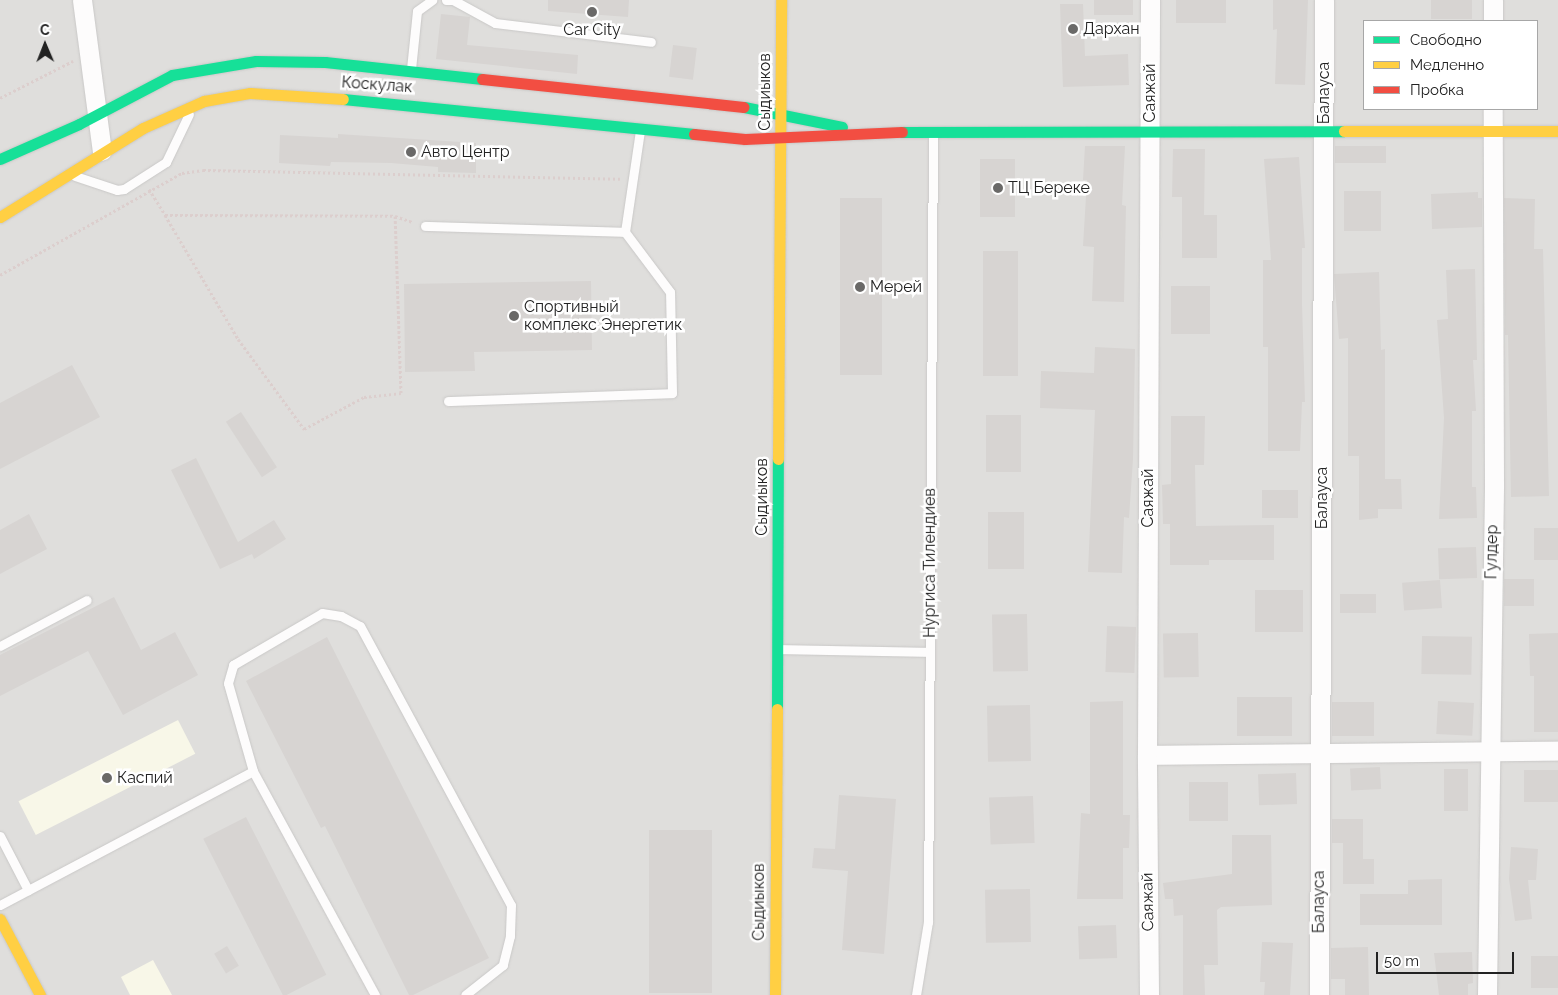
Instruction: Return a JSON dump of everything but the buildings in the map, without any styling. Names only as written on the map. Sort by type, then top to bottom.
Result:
[{"type":"street","points":[[82,0],[102,151]]},
{"type":"street","name":"Сыдиыков","points":[[775,995],[782,113],[781,0]]},
{"type":"street","name":"Саяжай","points":[[1149,995],[1147,755],[1150,0]]},
{"type":"street","name":"Балауса","points":[[1319,995],[1324,0]]},
{"type":"street","points":[[1493,0],[1493,20]]},
{"type":"street","name":"Коскулак","points":[[0,159],[97,115],[172,75],[256,61],[325,62],[782,113],[840,126],[910,131]]},
{"type":"street","name":"Коскулак","points":[[0,217],[102,151],[143,128],[204,101],[250,93],[399,102],[640,128],[781,140],[910,131]]},
{"type":"street","name":"Гулдер","points":[[1487,995],[1494,485],[1493,110]]},
{"type":"street","points":[[910,131],[1558,131]]},
{"type":"street","points":[[1147,755],[1320,755],[1558,751]]},
{"type":"street","points":[[2,927],[40,995]]},
{"type":"lane","points":[[411,72],[417,10],[432,0]]},
{"type":"lane","points":[[446,0],[453,0],[495,23],[652,42]]},
{"type":"lane","points":[[68,174],[117,190],[124,189],[166,162],[192,106]]},
{"type":"lane","points":[[448,401],[672,393],[670,292],[625,232],[640,128]]},
{"type":"lane","name":"Нургиса Тилендиев","points":[[916,995],[928,922],[933,131]]},
{"type":"lane","points":[[425,226],[625,232]]},
{"type":"lane","points":[[0,646],[87,600]]},
{"type":"lane","points":[[375,995],[253,771],[231,703],[228,683],[233,664],[322,613],[341,616],[360,626],[511,905],[510,936],[504,965],[465,995]]},
{"type":"lane","points":[[777,649],[930,652]]},
{"type":"lane","points":[[0,905],[253,771]]},
{"type":"lane","points":[[0,836],[28,890]]},
{"type":"path","points":[[0,98],[89,53]]},
{"type":"path","points":[[0,276],[182,173],[203,170],[634,179]]},
{"type":"path","points":[[150,191],[238,339],[304,429],[364,397],[400,393],[396,216]]},
{"type":"path","points":[[165,215],[396,216],[425,226]]},
{"type":"shaded area","points":[[0,0],[1558,0],[1558,995],[0,995]]},
{"type":"shaded area","name":"Каспий","points":[[178,720],[195,754],[36,835],[19,801]]},
{"type":"shaded area","points":[[153,960],[172,995],[130,995],[121,977]]},
{"type":"traffic: fast","points":[[0,159],[79,124],[172,75],[256,61],[325,62],[482,79]]},
{"type":"traffic: fast","points":[[343,99],[694,134]]},
{"type":"traffic: fast","points":[[744,107],[842,127]]},
{"type":"traffic: fast","points":[[902,132],[1344,131]]},
{"type":"traffic: fast","points":[[777,709],[778,459]]},
{"type":"traffic: slow","points":[[778,459],[781,0]]},
{"type":"traffic: slow","points":[[0,217],[143,128],[204,101],[250,93],[343,99]]},
{"type":"traffic: slow","points":[[1344,131],[1558,131]]},
{"type":"traffic: slow","points":[[775,995],[777,709]]},
{"type":"traffic: slow","points":[[0,919],[40,995]]},
{"type":"traffic: jam","points":[[482,79],[744,107]]},
{"type":"traffic: jam","points":[[694,134],[745,139],[902,132]]},
{"type":"place","name":"Car City","points":[[592,12]]},
{"type":"place","name":"Дархан","points":[[1073,29]]},
{"type":"place","name":"Авто Центр","points":[[411,152]]},
{"type":"place","name":"ТЦ Береке","points":[[998,188]]},
{"type":"place","name":"Мерей","points":[[860,287]]},
{"type":"place","name":"Спортивный комплекс Энергетик","points":[[514,316]]},
{"type":"place","name":"Каспий","points":[[107,778]]}]
